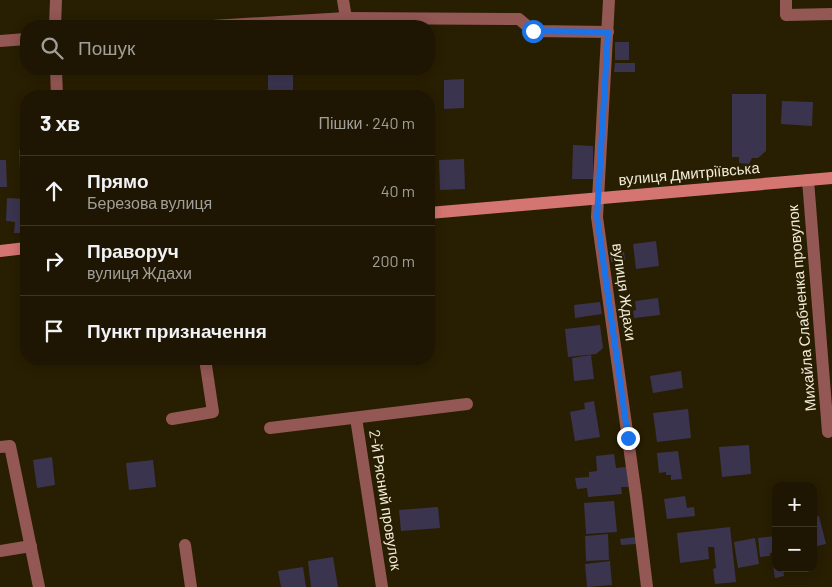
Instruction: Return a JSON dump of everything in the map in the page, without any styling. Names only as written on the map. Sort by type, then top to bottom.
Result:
[{"type":"main road","name":"вулиця Дмитріївська","points":[[435,212],[832,178]]},
{"type":"main road","points":[[0,251],[20,249]]},
{"type":"street","points":[[55,20],[56,0]]},
{"type":"street","points":[[343,0],[346,18]]},
{"type":"street","name":"вулиця Ждахи","points":[[609,0],[597,217],[647,587]]},
{"type":"street","points":[[786,0],[786,15],[832,14]]},
{"type":"street","points":[[312,20],[346,18],[519,19],[533,31],[608,32]]},
{"type":"street","points":[[0,41],[20,39]]},
{"type":"street","points":[[56,75],[57,90]]},
{"type":"street","name":"Михайла Слабченка провулок","points":[[808,180],[828,432]]},
{"type":"street","points":[[172,419],[213,412],[206,365]]},
{"type":"street","points":[[270,428],[467,404]]},
{"type":"street","name":"2-й Рясний провулок","points":[[356,418],[382,587]]},
{"type":"street","points":[[0,447],[10,446],[39,587]]},
{"type":"street","points":[[185,545],[191,587]]},
{"type":"street","points":[[0,551],[31,546]]},
{"type":"building","points":[[615,42],[629,42],[629,60],[615,60]]},
{"type":"building","points":[[615,63],[635,63],[635,72],[614,72]]},
{"type":"building","points":[[268,75],[293,75],[293,90],[268,90]]},
{"type":"building","points":[[464,79],[464,108],[444,109],[444,80]]},
{"type":"building","points":[[732,94],[766,94],[766,151],[758,158],[752,158],[749,164],[739,163],[739,157],[732,157]]},
{"type":"building","points":[[782,101],[813,102],[812,126],[781,124]]},
{"type":"building","points":[[573,145],[593,146],[593,179],[572,179]]},
{"type":"building","points":[[464,159],[465,189],[440,190],[439,160]]},
{"type":"building","points":[[0,160],[6,160],[7,187],[0,187]]},
{"type":"building","points":[[7,198],[20,199],[20,233],[14,233],[15,222],[6,221]]},
{"type":"building","points":[[656,241],[659,266],[636,269],[633,244]]},
{"type":"building","points":[[624,252],[625,260],[611,262],[610,254]]},
{"type":"building","points":[[658,298],[660,315],[634,318],[633,311],[636,310],[635,301]]},
{"type":"building","points":[[600,302],[602,314],[575,318],[574,305]]},
{"type":"building","points":[[600,325],[603,348],[596,354],[568,357],[565,329]]},
{"type":"building","points":[[591,355],[594,379],[574,381],[572,358]]},
{"type":"building","points":[[681,371],[683,388],[653,393],[650,376]]},
{"type":"building","points":[[594,401],[600,437],[575,441],[570,412],[585,409],[584,403]]},
{"type":"building","points":[[688,409],[691,438],[657,442],[653,413]]},
{"type":"building","points":[[749,445],[751,474],[722,477],[719,447]]},
{"type":"building","points":[[678,451],[682,479],[671,480],[671,475],[666,475],[666,472],[659,473],[657,453]]},
{"type":"building","points":[[614,454],[616,468],[626,467],[629,487],[621,487],[622,494],[588,497],[587,488],[577,489],[575,478],[589,477],[589,472],[597,471],[596,456]]},
{"type":"building","points":[[52,457],[55,485],[37,488],[33,460]]},
{"type":"building","points":[[153,460],[156,487],[129,490],[126,463]]},
{"type":"building","points":[[685,496],[687,508],[694,507],[695,516],[667,519],[664,499]]},
{"type":"building","points":[[614,501],[617,532],[586,534],[584,503]]},
{"type":"building","points":[[438,507],[440,528],[401,531],[399,510]]},
{"type":"building","points":[[817,516],[819,516],[826,544],[817,546],[817,527]]},
{"type":"building","points":[[730,527],[736,582],[715,584],[713,569],[716,568],[714,547],[708,547],[709,559],[680,563],[677,533]]},
{"type":"building","points":[[608,534],[609,560],[586,561],[585,536]]},
{"type":"building","points":[[772,536],[772,553],[770,553],[770,556],[760,557],[758,538]]},
{"type":"building","points":[[636,537],[636,544],[621,545],[620,539]]},
{"type":"building","points":[[755,538],[759,564],[738,568],[734,542]]},
{"type":"building","points":[[333,557],[338,587],[311,587],[308,561]]},
{"type":"building","points":[[610,561],[612,585],[587,587],[585,564]]},
{"type":"building","points":[[303,567],[306,587],[281,587],[278,571]]},
{"type":"building","points":[[774,572],[784,572],[784,576],[775,578]]},
{"type":"route","points":[[533,31],[608,32],[597,217],[628,438]]}]
